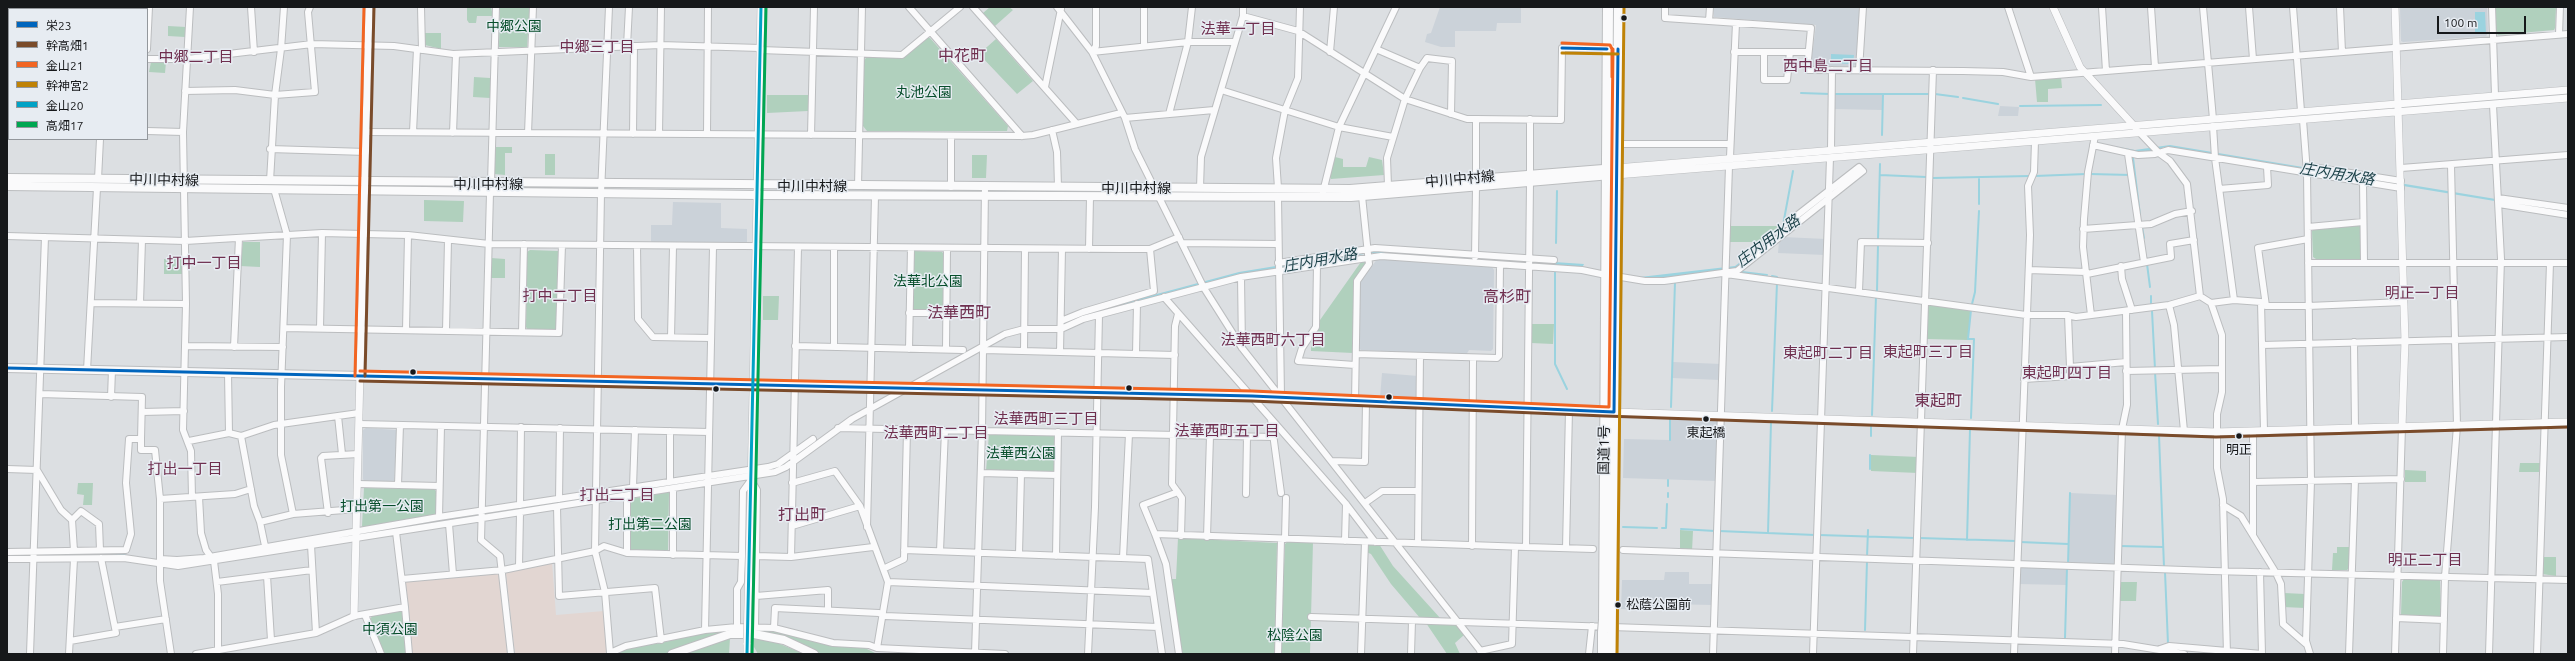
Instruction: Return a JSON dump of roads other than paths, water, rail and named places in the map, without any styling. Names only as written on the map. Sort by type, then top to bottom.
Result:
[{"type":"highway","name":"国道1号","points":[[1608,7],[1607,49],[1611,172],[1608,633],[1612,654]]},
{"type":"highway","name":"国道1号","points":[[1611,172],[1616,144],[1619,7]]},
{"type":"highway","name":"国道1号","points":[[1603,654],[1608,633]]},
{"type":"main road","name":"中川中村線","points":[[7,186],[97,188],[270,181],[490,193],[985,197],[1278,197],[1476,178],[1530,174],[1611,172]]},
{"type":"main road","name":"中川中村線","points":[[7,178],[98,179],[274,190],[491,184],[1278,188],[1362,196],[1530,183],[1611,172]]},
{"type":"main road","points":[[7,368],[1252,396],[1354,402],[1610,412]]},
{"type":"main road","points":[[672,654],[730,634],[754,634],[784,640],[814,654]]},
{"type":"street","points":[[148,28],[149,7]]},
{"type":"street","points":[[190,7],[183,132],[186,304],[183,430],[189,441],[192,497]]},
{"type":"street","points":[[251,7],[254,52]]},
{"type":"street","points":[[270,181],[270,149],[284,7]]},
{"type":"street","points":[[185,91],[235,90],[275,95],[315,92],[308,12],[310,7]]},
{"type":"street","points":[[354,616],[370,7]]},
{"type":"street","points":[[413,132],[422,7]]},
{"type":"street","points":[[491,184],[496,7]]},
{"type":"street","points":[[528,133],[533,7]]},
{"type":"street","points":[[609,7],[603,185],[601,193],[594,551],[605,592],[608,653],[626,646],[705,630],[737,627],[774,628],[833,643],[869,645],[877,648],[1005,654]]},
{"type":"street","points":[[627,46],[629,7]]},
{"type":"street","points":[[659,134],[661,7]]},
{"type":"street","points":[[707,134],[708,7]]},
{"type":"street","points":[[747,654],[761,7]]},
{"type":"street","points":[[810,135],[814,7]]},
{"type":"street","points":[[858,186],[862,7]]},
{"type":"street","points":[[909,7],[1022,136]]},
{"type":"street","points":[[148,59],[187,59],[281,49],[312,44],[369,46],[456,54],[495,51],[660,45],[902,55],[960,7]]},
{"type":"street","points":[[973,7],[1076,123]]},
{"type":"street","points":[[1092,52],[1096,46],[1096,7]]},
{"type":"street","points":[[1144,7],[1144,46]]},
{"type":"street","points":[[1169,114],[1188,42],[1192,7]]},
{"type":"street","points":[[1200,188],[1201,157],[1221,90],[1233,42],[1243,16],[1243,7]]},
{"type":"street","points":[[1278,188],[1276,158],[1285,110],[1298,78],[1298,30],[1300,7]]},
{"type":"street","points":[[1330,52],[1334,7]]},
{"type":"street","points":[[1323,193],[1339,127],[1396,7]]},
{"type":"street","points":[[1665,7],[1665,18],[1811,28],[1807,70],[1932,70],[2003,72],[2031,77],[2568,34]]},
{"type":"street","points":[[1710,7],[1710,21]]},
{"type":"street","points":[[1859,70],[1863,7]]},
{"type":"street","points":[[2008,7],[2031,77]]},
{"type":"street","points":[[2054,7],[2076,61],[2156,151],[2170,161],[2187,184],[2192,211],[2200,296]]},
{"type":"street","points":[[2102,7],[2106,71]]},
{"type":"street","points":[[2150,7],[2155,67]]},
{"type":"street","points":[[2203,7],[2215,155],[2234,300]]},
{"type":"street","points":[[2249,7],[2253,59]]},
{"type":"street","points":[[2293,7],[2301,111]]},
{"type":"street","points":[[2340,7],[2342,52]]},
{"type":"street","points":[[2395,7],[2405,341],[2395,654]]},
{"type":"street","points":[[2492,7],[2495,95]]},
{"type":"street","points":[[2559,34],[2560,7]]},
{"type":"street","points":[[1045,87],[1059,8]]},
{"type":"street","points":[[1059,8],[1092,52],[1202,285],[1242,348],[1482,652],[1512,644],[1516,547]]},
{"type":"street","points":[[1243,16],[1298,30],[1364,74],[1405,99],[1452,114],[1476,119],[1561,120],[1562,48],[1618,49]]},
{"type":"street","points":[[1730,157],[1736,24]]},
{"type":"street","points":[[1092,52],[1188,42],[1233,42]]},
{"type":"street","points":[[632,134],[634,46]]},
{"type":"street","points":[[1376,49],[1420,68]]},
{"type":"street","points":[[1734,52],[1808,52]]},
{"type":"street","points":[[1764,52],[1764,80],[1787,80],[1790,52]]},
{"type":"street","points":[[453,133],[456,54]]},
{"type":"street","points":[[1388,186],[1387,158],[1393,136],[1405,99],[1420,68],[1427,58],[1452,61],[1452,114]]},
{"type":"street","points":[[1831,149],[1832,70]]},
{"type":"street","points":[[1913,654],[1928,243],[1932,70]]},
{"type":"street","points":[[1221,90],[1339,127],[1393,136]]},
{"type":"street","points":[[1611,172],[1730,166],[2140,133],[2301,111],[2568,90]]},
{"type":"street","points":[[1611,172],[1730,157],[2134,125],[2303,120],[2568,98]]},
{"type":"street","points":[[2489,654],[2501,263],[2493,105]]},
{"type":"street","points":[[367,132],[1022,136],[1076,123],[1123,116],[1214,110]]},
{"type":"street","points":[[1476,119],[1476,178]]},
{"type":"street","points":[[1530,119],[1530,174]]},
{"type":"street","points":[[2303,120],[2307,169],[2310,429],[2306,644],[2310,654]]},
{"type":"street","points":[[1052,130],[1057,152],[1058,187]]},
{"type":"street","points":[[148,132],[183,132]]},
{"type":"street","points":[[951,136],[951,187]]},
{"type":"street","points":[[2091,315],[2086,273],[2084,230],[2088,172],[2095,136]]},
{"type":"street","points":[[98,179],[100,140]]},
{"type":"street","points":[[2014,654],[2026,315],[2029,270],[2028,186],[2034,172],[2036,141]]},
{"type":"street","points":[[1616,144],[1730,144]]},
{"type":"street","points":[[2093,145],[2128,154],[2168,150],[2215,155],[2267,167],[2307,169],[2401,185]]},
{"type":"street","points":[[270,149],[366,152]]},
{"type":"street","points":[[2128,154],[2144,262]]},
{"type":"street","points":[[2400,168],[2568,155]]},
{"type":"street","points":[[1813,654],[1830,158]]},
{"type":"street","points":[[2443,654],[2445,576],[2457,426],[2451,164]]},
{"type":"street","points":[[1713,654],[1730,166]]},
{"type":"street","points":[[161,561],[178,566],[214,561],[311,545],[439,517],[670,481],[708,480],[752,476],[775,472],[792,462],[838,428],[984,348],[1005,334],[1024,329],[1061,329],[1099,315],[1202,285],[1241,277],[1278,267],[1367,253],[1394,256],[1475,258],[1529,262],[1645,281],[1664,281],[1726,270],[1738,271],[1829,195],[1859,167],[1863,171],[1829,195],[1786,224]]},
{"type":"street","points":[[2219,189],[2268,185],[2267,167]]},
{"type":"street","points":[[2307,169],[2363,182],[2401,185]]},
{"type":"street","points":[[2363,182],[2364,263]]},
{"type":"street","points":[[1526,547],[1530,183]]},
{"type":"street","points":[[975,653],[984,348],[985,187]]},
{"type":"street","points":[[1475,258],[1476,187]]},
{"type":"street","points":[[87,370],[97,188]]},
{"type":"street","points":[[274,190],[287,235],[281,374],[281,455],[293,514]]},
{"type":"street","points":[[490,193],[481,540],[500,556],[503,570],[511,654]]},
{"type":"street","points":[[868,527],[874,196]]},
{"type":"street","points":[[1354,402],[1357,281],[1369,264],[1362,196]]},
{"type":"street","points":[[1089,249],[1090,197]]},
{"type":"street","points":[[1278,197],[1281,397]]},
{"type":"street","points":[[2498,201],[2568,208]]},
{"type":"street","points":[[2498,201],[2568,215]]},
{"type":"street","points":[[2084,230],[2151,224],[2175,214],[2192,211]]},
{"type":"street","points":[[2308,227],[2364,222]]},
{"type":"street","points":[[320,328],[322,233]]},
{"type":"street","points":[[7,236],[94,240],[185,241],[322,233],[408,235],[489,244],[947,249],[1150,249],[1179,237]]},
{"type":"street","points":[[406,330],[408,235]]},
{"type":"street","points":[[30,654],[45,237]]},
{"type":"street","points":[[234,347],[238,238]]},
{"type":"street","points":[[140,302],[142,240]]},
{"type":"street","points":[[446,330],[448,240]]},
{"type":"street","points":[[2029,270],[2086,273],[2171,257],[2170,244],[2194,240]]},
{"type":"street","points":[[2264,431],[2262,345],[2264,304],[2258,248],[2308,240]]},
{"type":"street","points":[[1859,291],[1861,242],[1928,243]]},
{"type":"street","points":[[1182,243],[1278,244]]},
{"type":"street","points":[[522,332],[524,244]]},
{"type":"street","points":[[284,328],[559,333],[562,245]]},
{"type":"street","points":[[637,246],[638,319],[653,337],[711,338]]},
{"type":"street","points":[[671,337],[673,246]]},
{"type":"street","points":[[705,630],[713,247]]},
{"type":"street","points":[[791,557],[798,248]]},
{"type":"street","points":[[834,248],[834,347]]},
{"type":"street","points":[[909,348],[910,248]]},
{"type":"street","points":[[946,349],[947,249]]},
{"type":"street","points":[[1024,351],[1025,249]]},
{"type":"street","points":[[1060,352],[1062,249]]},
{"type":"street","points":[[1061,321],[1083,312],[1154,291],[1150,249]]},
{"type":"street","points":[[1278,267],[1317,265],[1367,253]]},
{"type":"street","points":[[1475,258],[1500,264],[1554,260]]},
{"type":"street","points":[[2308,263],[2568,262]]},
{"type":"street","points":[[2537,654],[2550,263]]},
{"type":"street","points":[[1356,354],[1497,358],[1499,356],[1500,264]]},
{"type":"street","points":[[1317,265],[1316,327],[1302,348],[1298,361],[1355,365]]},
{"type":"street","points":[[2115,654],[2122,429],[2127,405],[2126,362],[2129,310],[2122,280],[2122,266]]},
{"type":"street","points":[[1726,270],[1826,287],[2026,315],[2068,315],[2076,317],[2169,305],[2200,296],[2211,303],[2222,336],[2222,392],[2216,432],[2217,468],[2223,505],[2227,652]]},
{"type":"street","points":[[1241,277],[1242,348]]},
{"type":"street","points":[[1164,297],[1346,504],[1375,542]]},
{"type":"street","points":[[2211,303],[2234,300],[2264,304],[2308,306],[2404,302]]},
{"type":"street","points":[[91,303],[140,302],[186,304]]},
{"type":"street","points":[[1136,354],[1138,304]]},
{"type":"street","points":[[2169,305],[2174,325],[2184,431]]},
{"type":"street","points":[[910,313],[947,313]]},
{"type":"street","points":[[1178,314],[1175,326],[1172,484],[1182,498],[1181,536]]},
{"type":"street","points":[[1088,654],[1099,315]]},
{"type":"street","points":[[2024,379],[2070,376],[2068,315]]},
{"type":"street","points":[[2262,345],[2568,337]]},
{"type":"street","points":[[2354,342],[2355,428]]},
{"type":"street","points":[[186,346],[283,348]]},
{"type":"street","points":[[795,346],[963,350]]},
{"type":"street","points":[[984,348],[1024,351],[1175,355]]},
{"type":"street","points":[[1418,543],[1420,356]]},
{"type":"street","points":[[1472,546],[1473,358]]},
{"type":"street","points":[[2070,367],[2126,362]]},
{"type":"street","points":[[2126,371],[2221,369]]},
{"type":"street","points":[[111,397],[112,370]]},
{"type":"street","points":[[228,373],[229,433]]},
{"type":"street","points":[[40,394],[142,397],[141,450],[155,450],[160,499],[160,581],[171,654]]},
{"type":"street","points":[[1332,461],[1365,462],[1366,402]]},
{"type":"street","points":[[1566,548],[1569,410]]},
{"type":"street","points":[[142,412],[184,411]]},
{"type":"street","points":[[1610,412],[2216,432],[2568,422]]},
{"type":"street","points":[[189,441],[229,433],[241,436],[281,424],[359,414]]},
{"type":"street","points":[[338,416],[342,454]]},
{"type":"street","points":[[1271,418],[1281,493]]},
{"type":"street","points":[[359,424],[710,432]]},
{"type":"street","points":[[398,485],[400,425]]},
{"type":"street","points":[[439,517],[441,426]]},
{"type":"street","points":[[520,505],[521,427]]},
{"type":"street","points":[[558,499],[560,428]]},
{"type":"street","points":[[838,428],[1274,438]]},
{"type":"street","points":[[633,487],[635,430]]},
{"type":"street","points":[[885,568],[904,559],[907,430]]},
{"type":"street","points":[[940,551],[944,430]]},
{"type":"street","points":[[670,431],[670,481]]},
{"type":"street","points":[[2253,431],[2253,535]]},
{"type":"street","points":[[1056,556],[1058,432]]},
{"type":"street","points":[[1123,558],[1129,434]]},
{"type":"street","points":[[241,436],[254,506],[260,522],[265,546]]},
{"type":"street","points":[[1207,537],[1210,436]]},
{"type":"street","points":[[1246,494],[1247,437]]},
{"type":"street","points":[[7,552],[126,550],[131,534],[126,483],[129,439],[141,439]]},
{"type":"street","points":[[737,627],[737,588],[741,582],[744,491],[752,476],[778,464],[812,439]]},
{"type":"street","points":[[328,513],[321,458],[342,454],[358,454]]},
{"type":"street","points":[[7,469],[37,470]]},
{"type":"street","points":[[37,470],[61,510],[72,520],[74,551]]},
{"type":"street","points":[[792,483],[835,471],[860,506],[868,527],[873,547],[885,568],[888,582],[877,648]]},
{"type":"street","points":[[981,473],[1057,475]]},
{"type":"street","points":[[1019,554],[1021,474]]},
{"type":"street","points":[[752,476],[758,490],[755,628]]},
{"type":"street","points":[[2253,482],[2400,479]]},
{"type":"street","points":[[7,559],[124,558],[161,561],[188,560],[265,546],[356,534],[396,532],[482,519],[673,489],[708,480]]},
{"type":"street","points":[[2349,654],[2355,480]]},
{"type":"street","points":[[358,484],[439,486]]},
{"type":"street","points":[[160,499],[235,494],[251,489]]},
{"type":"street","points":[[672,555],[673,489]]},
{"type":"street","points":[[1365,503],[1382,491],[1418,491]]},
{"type":"street","points":[[1178,492],[1143,505],[1166,564],[1179,654]]},
{"type":"street","points":[[627,496],[627,553]]},
{"type":"street","points":[[200,497],[201,533],[209,556],[214,561],[217,582],[219,604],[218,648]]},
{"type":"street","points":[[1278,654],[1286,498]]},
{"type":"street","points":[[1345,541],[1346,504]]},
{"type":"street","points":[[2223,505],[2241,516],[2276,573],[2281,584],[2283,624],[2306,644]]},
{"type":"street","points":[[792,526],[860,506]]},
{"type":"street","points":[[557,507],[559,596],[656,588],[661,640]]},
{"type":"street","points":[[260,522],[293,514],[328,513],[357,509]]},
{"type":"street","points":[[72,520],[81,511],[98,522],[100,550]]},
{"type":"street","points":[[519,566],[520,513]]},
{"type":"street","points":[[449,524],[453,574]]},
{"type":"street","points":[[396,532],[409,654]]},
{"type":"street","points":[[1155,534],[1283,540],[1593,549]]},
{"type":"street","points":[[1361,654],[1365,542]]},
{"type":"street","points":[[311,545],[316,633]]},
{"type":"street","points":[[402,579],[503,570],[594,551],[604,546],[627,553],[742,556]]},
{"type":"street","points":[[756,556],[791,557],[873,547]]},
{"type":"street","points":[[904,550],[1148,559],[1162,654]]},
{"type":"street","points":[[1624,550],[2117,568],[2568,580]]},
{"type":"street","points":[[70,641],[116,634],[101,558]]},
{"type":"street","points":[[69,654],[74,559]]},
{"type":"street","points":[[217,582],[312,570]]},
{"type":"street","points":[[2160,649],[2168,646],[2262,654],[2260,572]]},
{"type":"street","points":[[267,576],[271,640]]},
{"type":"street","points":[[888,582],[1153,593]]},
{"type":"street","points":[[756,596],[828,590],[828,610]]},
{"type":"street","points":[[196,654],[218,648],[316,633],[354,616],[404,607]]},
{"type":"street","points":[[774,628],[775,608],[828,610],[883,615],[1158,627]]},
{"type":"street","points":[[366,615],[380,654]]},
{"type":"street","points":[[1311,617],[2115,644],[2160,649],[2184,654]]},
{"type":"street","points":[[2396,618],[2444,620]]},
{"type":"street","points":[[115,627],[166,619]]},
{"type":"street","points":[[1411,654],[1412,621]]},
{"type":"street","points":[[1589,654],[1592,626]]},
{"type":"water","points":[[2475,12],[2485,12],[2486,34],[2475,34]]},
{"type":"water","points":[[1831,54],[1854,55],[1853,64],[1831,63]]},
{"type":"water","name":"庄内用水路","points":[[2170,145],[2568,211],[2568,213],[2171,148],[2164,147],[2153,153],[2134,152],[2107,146],[2135,150]]},
{"type":"water","points":[[1860,172],[1736,269],[1675,277],[1640,277],[1735,266]]},
{"type":"water","name":"庄内用水路","points":[[1374,250],[1584,264],[1582,268],[1397,253],[1370,253],[1226,278],[1064,326],[1064,322],[1082,314],[1239,272]]},
{"type":"waterway","points":[[1801,93],[1830,94]]},
{"type":"waterway","points":[[1835,94],[1928,94]]},
{"type":"waterway","points":[[1882,135],[1883,94]]},
{"type":"waterway","points":[[1935,94],[1958,97]]},
{"type":"waterway","points":[[1963,98],[1998,104]]},
{"type":"waterway","points":[[2020,106],[2101,105]]},
{"type":"waterway","points":[[2133,158],[2140,215]]},
{"type":"waterway","points":[[1878,239],[1880,164]]},
{"type":"waterway","name":"庄内用水路","points":[[1783,225],[1793,171]]},
{"type":"waterway","points":[[2035,176],[2086,174]]},
{"type":"waterway","points":[[2090,174],[2131,175]]},
{"type":"waterway","points":[[1880,175],[1926,177]]},
{"type":"waterway","points":[[1933,178],[2030,176]]},
{"type":"waterway","points":[[1979,179],[1979,204]]},
{"type":"waterway","points":[[1556,243],[1557,191]]},
{"type":"waterway","points":[[1972,304],[1975,292],[1979,211]]},
{"type":"waterway","points":[[2142,227],[2144,238]]},
{"type":"waterway","points":[[1877,291],[1878,245]]},
{"type":"waterway","points":[[2147,264],[2150,287]]},
{"type":"waterway","points":[[1555,271],[1555,364],[1567,389]]},
{"type":"waterway","name":"庄内用水路","points":[[1742,272],[1767,275]]},
{"type":"waterway","points":[[1772,276],[1777,277]]},
{"type":"waterway","points":[[1671,407],[1675,282]]},
{"type":"waterway","points":[[1772,411],[1777,283]]},
{"type":"waterway","points":[[1872,415],[1876,296]]},
{"type":"waterway","points":[[2151,296],[2151,304]]},
{"type":"waterway","points":[[1971,310],[1968,339],[1974,339],[1971,418]]},
{"type":"waterway","points":[[2152,311],[2155,369]]},
{"type":"waterway","points":[[2155,372],[2158,424]]},
{"type":"waterway","points":[[1670,419],[1670,440]]},
{"type":"waterway","points":[[1768,533],[1771,422]]},
{"type":"waterway","points":[[1871,425],[1871,436]]},
{"type":"waterway","points":[[1967,540],[1970,429]]},
{"type":"waterway","points":[[2159,435],[2164,567]]},
{"type":"waterway","points":[[1870,455],[1870,469]]},
{"type":"waterway","points":[[1668,480],[1668,486]]},
{"type":"waterway","points":[[2068,564],[2070,493]]},
{"type":"waterway","points":[[1662,528],[1666,528],[1667,504]]},
{"type":"waterway","points":[[1623,527],[1657,528]]},
{"type":"waterway","points":[[1681,529],[1715,531]]},
{"type":"waterway","points":[[1867,557],[1868,530]]},
{"type":"waterway","points":[[1719,531],[1815,535]]},
{"type":"waterway","points":[[1819,535],[1915,538]]},
{"type":"waterway","points":[[1919,538],[2016,541]]},
{"type":"waterway","points":[[2020,542],[2068,544]]},
{"type":"waterway","points":[[2120,546],[2163,547]]},
{"type":"waterway","points":[[60,556],[125,555]]},
{"type":"waterway","points":[[1865,630],[1867,561]]},
{"type":"waterway","points":[[2065,638],[2067,568]]},
{"type":"waterway","points":[[2165,572],[2168,644]]},
{"type":"place","name":"東起橋","points":[[1706,419]]},
{"type":"place","name":"明正","points":[[2239,436]]},
{"type":"place","name":"松蔭公園前","points":[[1618,605]]},
{"type":"district","name":"法華一丁目","points":[[1238,29]]},
{"type":"district","name":"中郷三丁目","points":[[597,47]]},
{"type":"district","name":"中花町","points":[[962,56]]},
{"type":"district","name":"中郷二丁目","points":[[196,57]]},
{"type":"district","name":"西中島二丁目","points":[[1828,66]]},
{"type":"district","name":"打中一丁目","points":[[204,263]]},
{"type":"district","name":"明正一丁目","points":[[2422,293]]},
{"type":"district","name":"打中二丁目","points":[[560,296]]},
{"type":"district","name":"高杉町","points":[[1507,297]]},
{"type":"district","name":"法華西町","points":[[959,313]]},
{"type":"district","name":"法華西町六丁目","points":[[1273,340]]},
{"type":"district","name":"東起町三丁目","points":[[1928,352]]},
{"type":"district","name":"東起町二丁目","points":[[1828,353]]},
{"type":"district","name":"東起町四丁目","points":[[2067,373]]},
{"type":"district","name":"東起町","points":[[1938,401]]},
{"type":"district","name":"法華西町三丁目","points":[[1046,419]]},
{"type":"district","name":"法華西町五丁目","points":[[1227,431]]},
{"type":"district","name":"法華西町二丁目","points":[[936,433]]},
{"type":"district","name":"打出一丁目","points":[[185,469]]},
{"type":"district","name":"打出二丁目","points":[[617,495]]},
{"type":"district","name":"打出町","points":[[802,515]]},
{"type":"district","name":"明正二丁目","points":[[2425,560]]},
{"type":"park label","name":"中郷公園","points":[[514,26]]},
{"type":"park label","name":"丸池公園","points":[[924,92]]},
{"type":"park label","name":"法華北公園","points":[[928,281]]},
{"type":"park label","name":"法華西公園","points":[[1021,453]]},
{"type":"park label","name":"打出第一公園","points":[[382,506]]},
{"type":"park label","name":"打出第二公園","points":[[650,524]]},
{"type":"park label","name":"中須公園","points":[[390,629]]},
{"type":"park label","name":"松陰公園","points":[[1295,635]]}]
